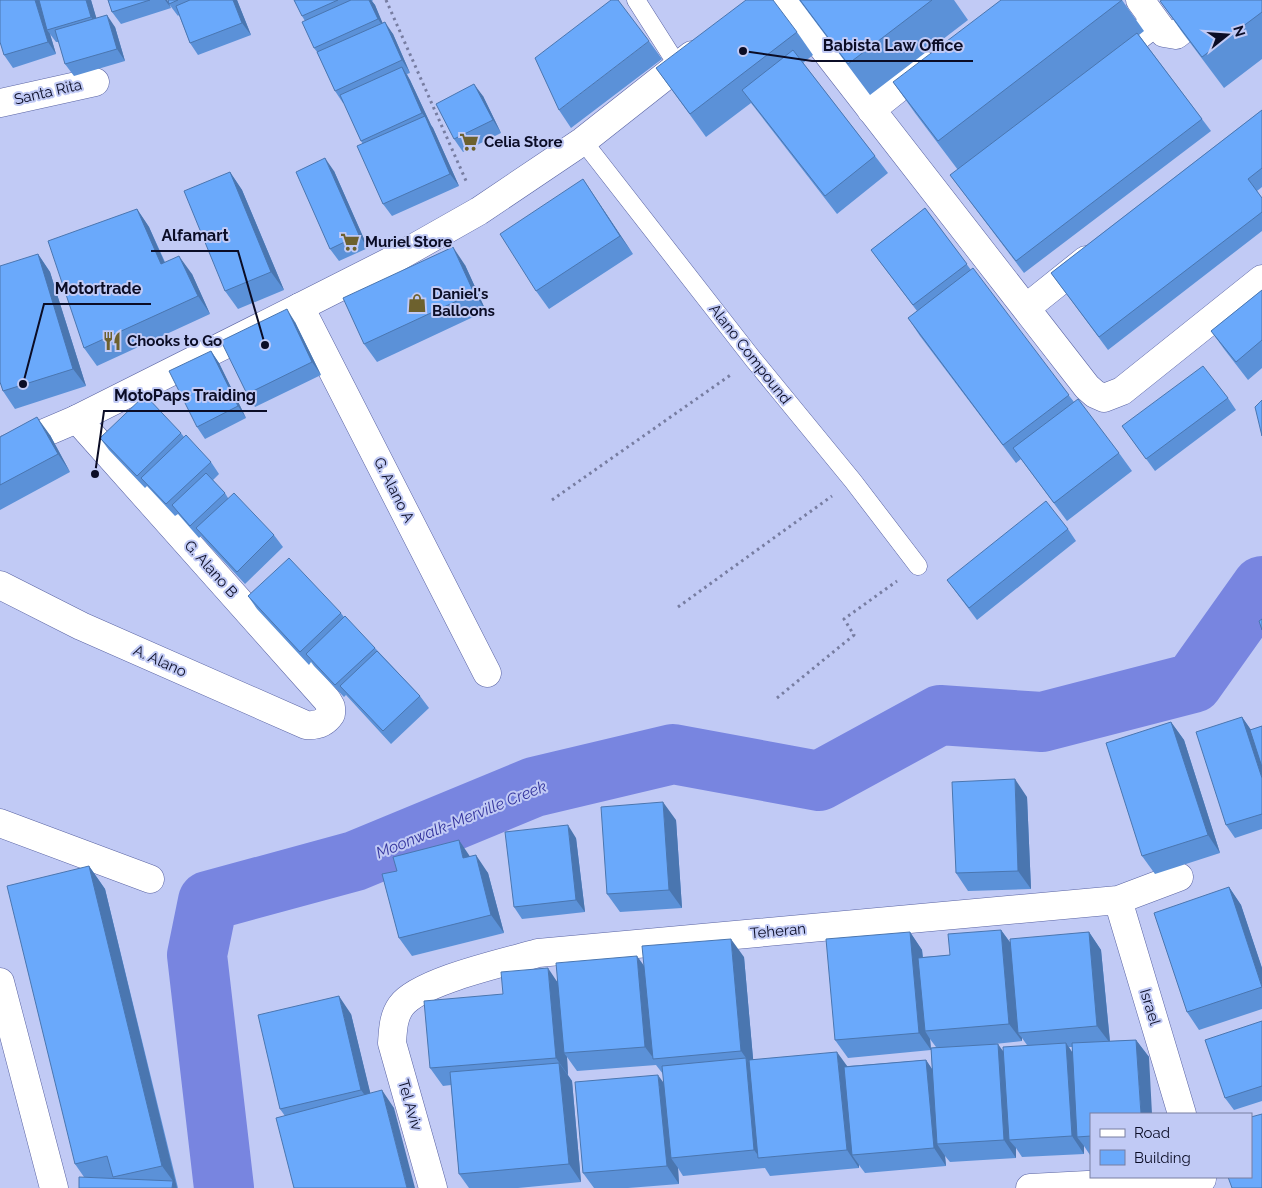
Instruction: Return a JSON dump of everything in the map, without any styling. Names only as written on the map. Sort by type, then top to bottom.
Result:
[{"type":"street","points":[[786,0],[871,110],[944,186],[1026,308],[1087,387],[1095,394],[1104,398],[1122,391],[1262,279]]},
{"type":"street","points":[[1140,0],[1164,33],[1176,36],[1220,0]]},
{"type":"street","points":[[1086,76],[1156,22]]},
{"type":"street","points":[[0,452],[77,419],[300,307],[389,262],[479,211],[583,141],[709,42]]},
{"type":"street","points":[[871,110],[948,49]]},
{"type":"street","name":"Santa Rita","points":[[0,103],[95,82]]},
{"type":"street","points":[[1026,308],[1102,247]]},
{"type":"street","name":"G. Alano A","points":[[300,307],[487,673]]},
{"type":"street","name":"G. Alano B","points":[[77,419],[327,700],[331,707],[331,714],[323,722]]},
{"type":"street","name":"A. Alano","points":[[0,586],[81,626],[306,725],[323,722]]},
{"type":"street","points":[[0,824],[150,879]]},
{"type":"street","name":"Teheran","points":[[394,1021],[402,1004],[424,989],[462,974],[538,953],[1118,900],[1179,877]]},
{"type":"street","name":"Israel","points":[[1118,900],[1182,1113]]},
{"type":"street","points":[[0,982],[54,1188]]},
{"type":"street","name":"Tel Aviv","points":[[394,1021],[392,1043],[433,1188]]},
{"type":"street","points":[[1030,1188],[1202,1181]]},
{"type":"lane","points":[[636,0],[678,66]]},
{"type":"lane","name":"Alano Compound","points":[[583,141],[754,359],[853,481],[918,566]]},
{"type":"path","points":[[386,0],[479,211]]},
{"type":"path","points":[[552,500],[754,359]]},
{"type":"path","points":[[678,606],[853,481]]},
{"type":"path","points":[[777,698],[854,635],[844,619],[918,566]]},
{"type":"building","points":[[0,0],[35,0],[48,42],[4,55],[0,42]]},
{"type":"building","points":[[39,0],[86,0],[91,17],[47,30]]},
{"type":"building","points":[[108,0],[150,0],[112,12]]},
{"type":"building","points":[[168,0],[178,0],[169,4]]},
{"type":"building","points":[[190,0],[233,0],[242,23],[190,43],[176,6]]},
{"type":"building","points":[[294,0],[338,0],[302,16]]},
{"type":"building","points":[[351,0],[369,0],[378,19],[314,48],[302,22]]},
{"type":"building","points":[[611,0],[618,0],[649,41],[559,110],[535,58]]},
{"type":"building","points":[[746,0],[773,0],[797,32],[690,114],[656,68]]},
{"type":"building","points":[[800,0],[932,0],[848,64]]},
{"type":"building","points":[[1001,0],[1122,0],[938,141],[893,82]]},
{"type":"building","points":[[1262,0],[1262,12],[1202,57],[1160,1]]},
{"type":"building","points":[[107,15],[117,49],[65,64],[55,30]]},
{"type":"building","points":[[385,22],[402,60],[335,91],[317,52]]},
{"type":"building","points":[[1137,33],[1202,119],[1016,261],[950,175]]},
{"type":"building","points":[[793,50],[875,156],[825,196],[742,90]]},
{"type":"building","points":[[402,67],[422,113],[361,141],[340,95]]},
{"type":"building","points":[[474,84],[493,120],[454,139],[436,104]]},
{"type":"building","points":[[1262,110],[1262,168],[1248,179],[1262,198],[1262,212],[1099,337],[1051,273]]},
{"type":"building","points":[[425,116],[450,174],[383,204],[357,146]]},
{"type":"building","points":[[325,158],[359,235],[330,249],[296,172]]},
{"type":"building","points":[[230,172],[271,272],[225,291],[184,191]]},
{"type":"building","points":[[583,179],[620,236],[536,291],[500,234]]},
{"type":"building","points":[[925,208],[967,264],[913,305],[871,250]]},
{"type":"building","points":[[137,209],[161,264],[179,256],[198,296],[84,348],[48,241]]},
{"type":"building","points":[[453,247],[474,293],[364,344],[343,298]]},
{"type":"building","points":[[38,254],[73,369],[3,391],[0,382],[0,266]]},
{"type":"building","points":[[973,268],[1069,395],[1003,445],[908,318]]},
{"type":"building","points":[[1262,290],[1262,340],[1236,362],[1211,331]]},
{"type":"building","points":[[287,309],[312,362],[247,394],[221,341]]},
{"type":"building","points":[[211,351],[238,406],[197,427],[169,371]]},
{"type":"building","points":[[1203,366],[1228,398],[1146,459],[1122,426]]},
{"type":"building","points":[[145,395],[181,433],[137,476],[100,438]]},
{"type":"building","points":[[1078,399],[1119,453],[1054,503],[1013,448]]},
{"type":"building","points":[[1262,400],[1262,436],[1255,407]]},
{"type":"building","points":[[37,417],[58,454],[0,485],[0,437]]},
{"type":"building","points":[[186,435],[211,462],[166,504],[141,478]]},
{"type":"building","points":[[206,473],[225,493],[190,526],[172,505]]},
{"type":"building","points":[[234,493],[274,535],[237,572],[196,528]]},
{"type":"building","points":[[1046,501],[1068,529],[969,608],[947,580]]},
{"type":"building","points":[[289,558],[341,613],[300,652],[248,596]]},
{"type":"building","points":[[345,616],[375,648],[335,685],[306,654]]},
{"type":"building","points":[[1262,619],[1262,630],[1259,621]]},
{"type":"building","points":[[377,651],[420,696],[383,731],[340,686]]},
{"type":"building","points":[[1242,717],[1262,778],[1262,814],[1226,825],[1196,732]]},
{"type":"building","points":[[1171,722],[1208,835],[1142,856],[1106,743]]},
{"type":"building","points":[[1262,726],[1262,767],[1250,730]]},
{"type":"building","points":[[1015,779],[1018,871],[956,873],[952,782]]},
{"type":"building","points":[[663,802],[669,890],[607,894],[601,807]]},
{"type":"building","points":[[568,825],[576,900],[514,907],[505,832]]},
{"type":"building","points":[[459,840],[463,858],[476,855],[491,915],[399,938],[382,874],[397,871],[393,857]]},
{"type":"building","points":[[89,866],[162,1166],[113,1177],[107,1156],[75,1164],[7,886]]},
{"type":"building","points":[[1229,887],[1262,987],[1187,1012],[1154,913]]},
{"type":"building","points":[[1001,930],[1009,1024],[925,1031],[918,958],[950,955],[948,934]]},
{"type":"building","points":[[910,932],[919,1033],[835,1040],[826,939]]},
{"type":"building","points":[[1089,932],[1097,1026],[1018,1033],[1010,939]]},
{"type":"building","points":[[731,939],[741,1051],[653,1059],[642,946]]},
{"type":"building","points":[[637,956],[645,1047],[564,1053],[556,963]]},
{"type":"building","points":[[548,968],[556,1058],[430,1068],[424,1001],[503,994],[501,972]]},
{"type":"building","points":[[339,996],[361,1090],[280,1109],[258,1015]]},
{"type":"building","points":[[1262,1021],[1262,1086],[1225,1098],[1205,1040]]},
{"type":"building","points":[[1136,1040],[1141,1113],[1090,1113],[1090,1136],[1077,1137],[1072,1043]]},
{"type":"building","points":[[1066,1043],[1072,1136],[1009,1140],[1003,1047]]},
{"type":"building","points":[[998,1044],[1004,1140],[937,1144],[931,1048]]},
{"type":"building","points":[[837,1052],[847,1150],[758,1158],[749,1060]]},
{"type":"building","points":[[746,1058],[754,1150],[671,1158],[662,1066]]},
{"type":"building","points":[[926,1060],[934,1148],[852,1155],[844,1067]]},
{"type":"building","points":[[559,1063],[569,1164],[459,1174],[450,1072]]},
{"type":"building","points":[[658,1075],[667,1166],[583,1173],[575,1082]]},
{"type":"building","points":[[382,1090],[407,1188],[294,1188],[276,1118]]},
{"type":"building","points":[[1262,1114],[1262,1188],[1232,1188],[1228,1178],[1252,1178],[1252,1117]]},
{"type":"building","points":[[79,1177],[173,1181],[172,1188],[79,1188]]},
{"type":"waterway","name":"Moonwalk-Merville Creek","points":[[224,1188],[197,955],[208,901],[355,861],[534,787],[673,754],[819,781],[940,715],[1042,722],[1193,683],[1262,586]]},
{"type":"place","name":"Babista Law Office","points":[[743,51]]},
{"type":"place","name":"Celia Store","points":[[469,142]]},
{"type":"place","name":"Muriel Store","points":[[350,242]]},
{"type":"place","name":"Daniel's Balloons","points":[[417,303]]},
{"type":"place","name":"Chooks to Go","points":[[112,341]]},
{"type":"place","name":"Alfamart","points":[[265,345]]},
{"type":"place","name":"Motortrade","points":[[23,384]]},
{"type":"place","name":"MotoPaps Traiding","points":[[95,474]]}]
